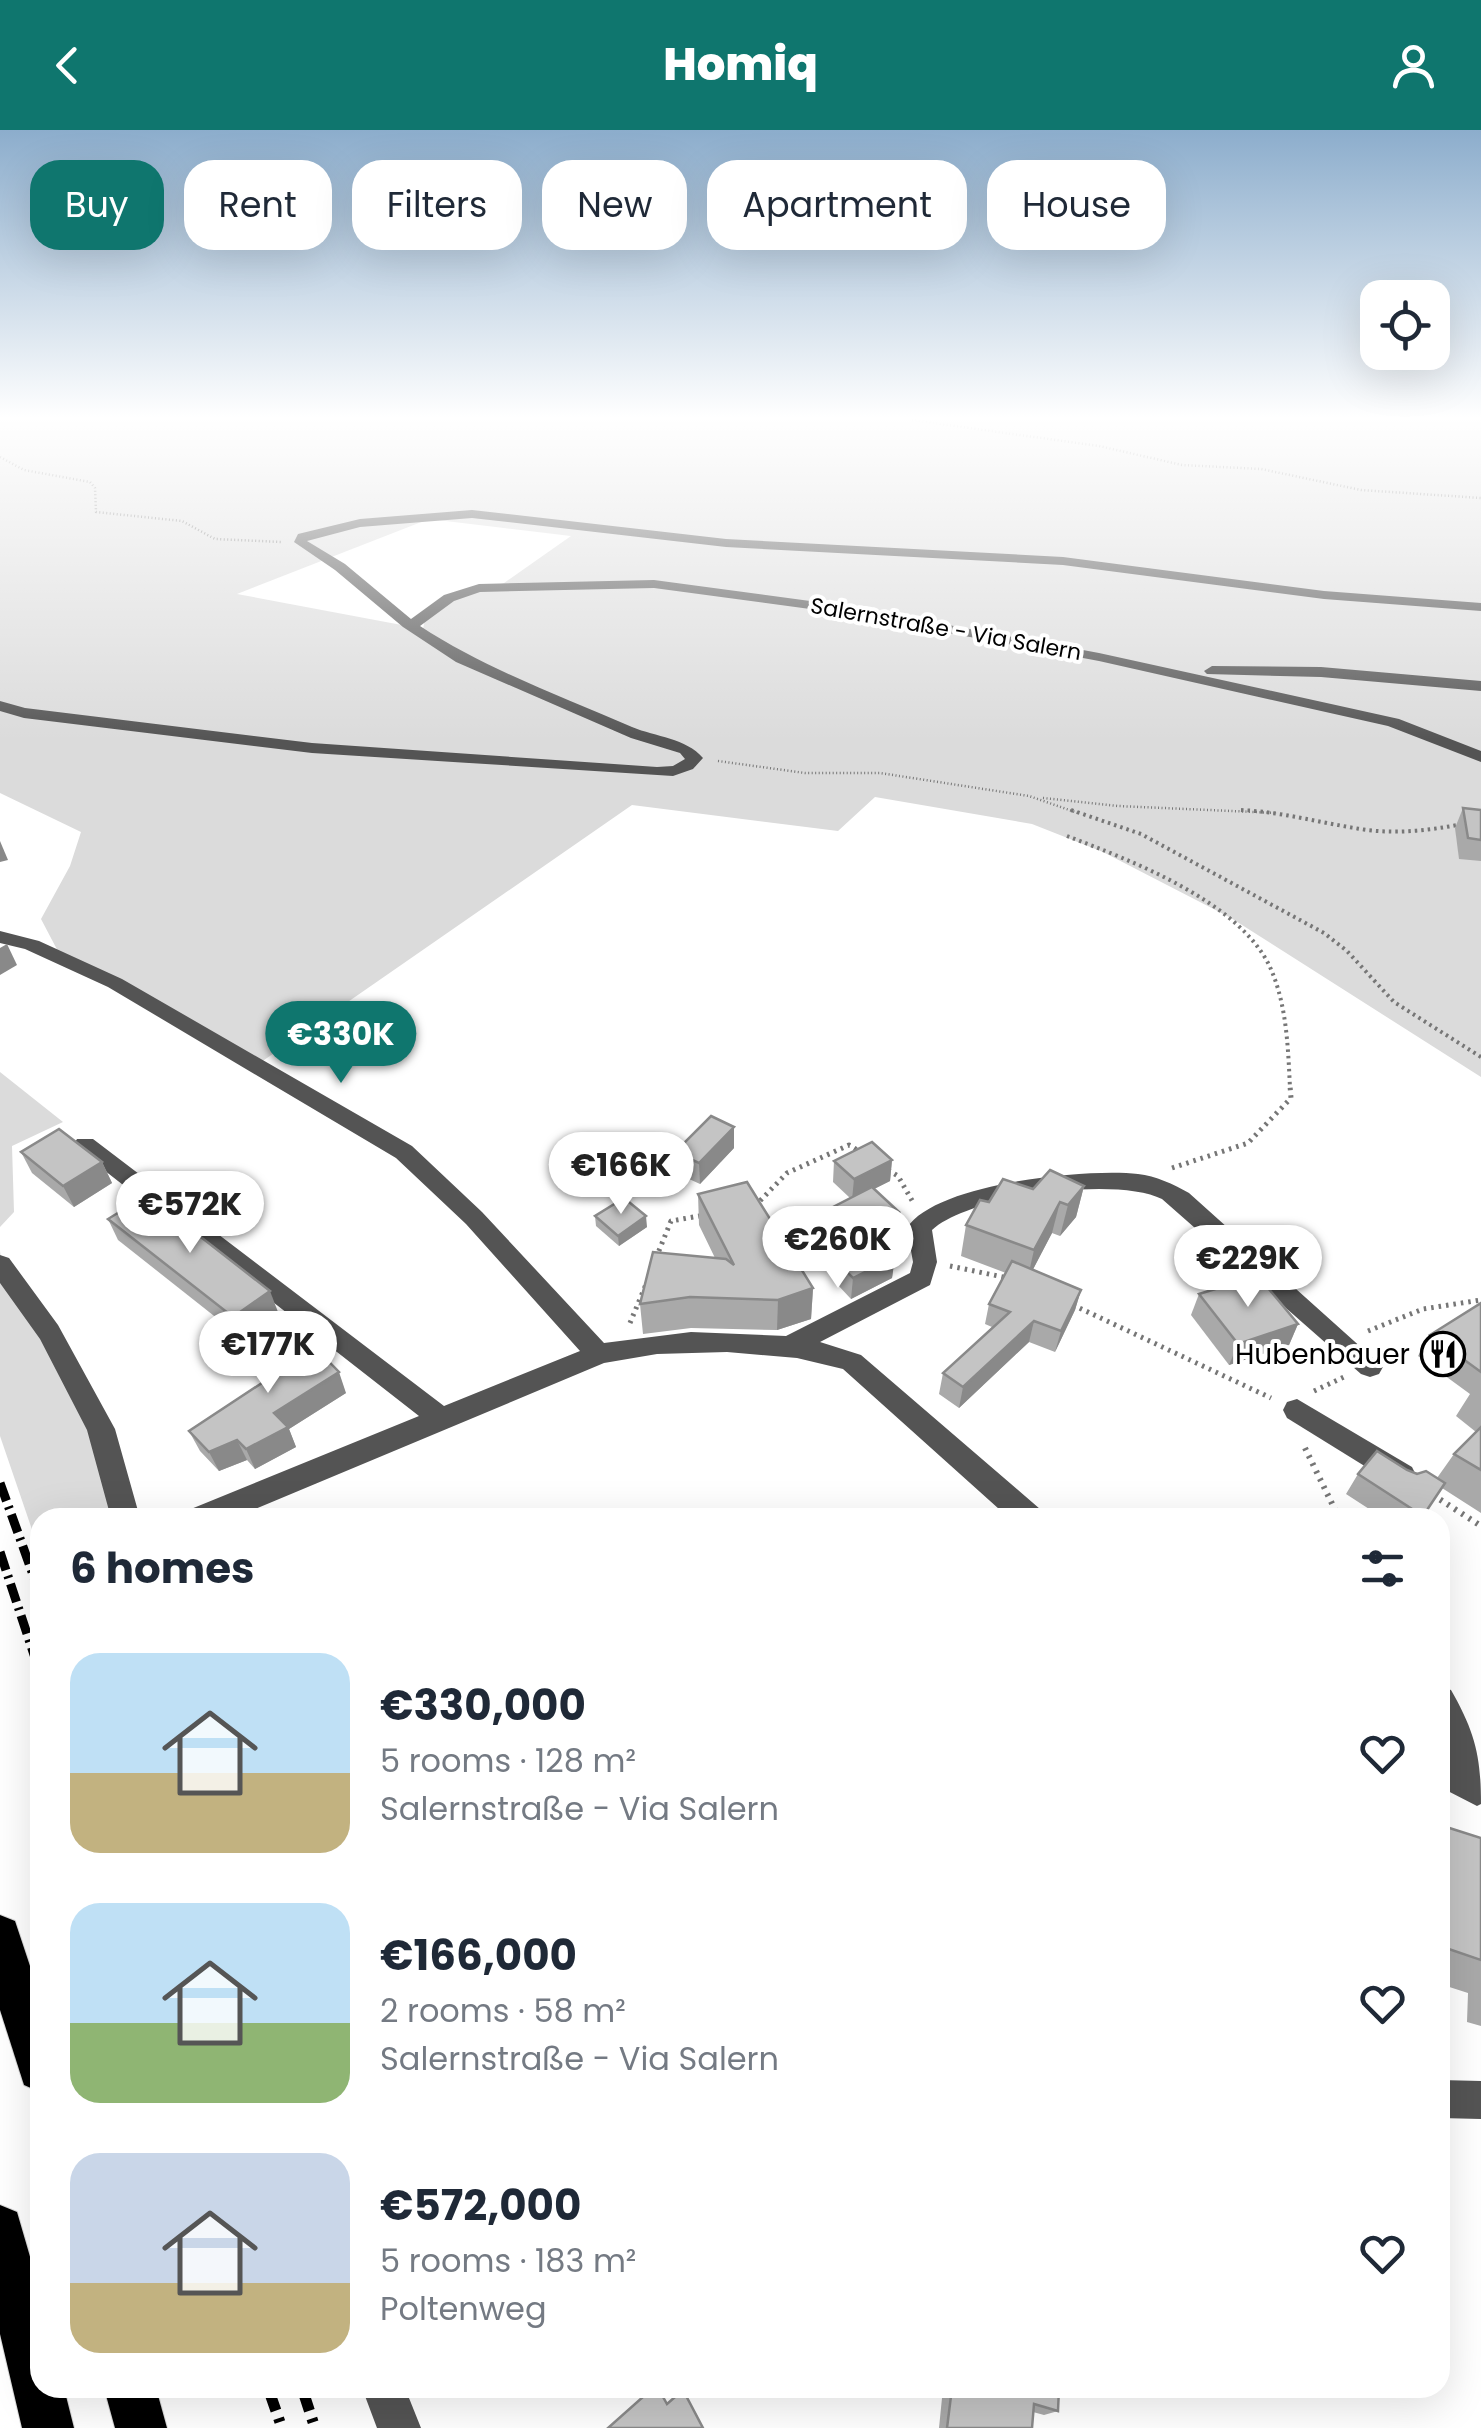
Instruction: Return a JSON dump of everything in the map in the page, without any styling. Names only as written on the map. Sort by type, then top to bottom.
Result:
[{"type":"highway","points":[[0,1936],[30,2036]]},
{"type":"highway","points":[[0,2229],[30,2353]]},
{"type":"highway","points":[[41,2398],[48,2428]]},
{"type":"highway","points":[[133,2398],[141,2428]]},
{"type":"street","points":[[0,706],[24,713],[312,748],[657,772],[675,772],[694,758],[686,750],[637,735],[461,660],[408,624],[340,567],[300,542],[303,537],[343,527]]},
{"type":"street","points":[[588,527],[726,543],[1063,561],[1324,594],[1481,606]]},
{"type":"street","name":"Salernstraße - Via Salern","points":[[408,624],[421,621],[449,598],[479,588],[654,584],[847,610],[1173,673],[1393,722],[1481,757]]},
{"type":"street","points":[[1173,673],[1321,672],[1481,686]]},
{"type":"street","points":[[0,937],[32,945],[115,983],[404,1152],[610,1351]]},
{"type":"street","points":[[85,1144],[439,1417]]},
{"type":"street","points":[[790,1346],[921,1278],[925,1262],[918,1235],[923,1220],[990,1198],[1073,1183],[1115,1180],[1158,1186],[1181,1199],[1370,1367]]},
{"type":"street","points":[[0,1264],[48,1332],[102,1429],[123,1508]]},
{"type":"street","points":[[844,1319],[852,1362]]},
{"type":"street","points":[[225,1508],[439,1417],[610,1351],[674,1344],[790,1346],[826,1351],[852,1362],[1019,1508]]},
{"type":"street","points":[[1297,1410],[1406,1478]]},
{"type":"street","points":[[1450,1718],[1458,1732],[1463,1781]]},
{"type":"street","points":[[1450,2099],[1481,2100]]},
{"type":"street","points":[[388,2398],[400,2428]]},
{"type":"path","points":[[195,527],[215,539],[300,542]]},
{"type":"path","points":[[694,758],[805,773],[880,773],[1118,806],[1268,811],[1370,830],[1416,832],[1468,824]]},
{"type":"path","points":[[1029,796],[1141,834],[1324,933],[1394,1002],[1481,1057]]},
{"type":"path","points":[[1067,836],[1100,848],[1216,910],[1250,936],[1266,958],[1286,1026],[1290,1098],[1248,1144],[1198,1161],[1115,1180]]},
{"type":"path","points":[[739,1209],[756,1206],[787,1173],[849,1145],[865,1155]]},
{"type":"path","points":[[881,1166],[898,1176],[923,1220]]},
{"type":"path","points":[[610,1351],[672,1221],[722,1212]]},
{"type":"path","points":[[925,1262],[1020,1282]]},
{"type":"path","points":[[1342,1342],[1408,1312],[1452,1301],[1481,1300]]},
{"type":"path","points":[[1070,1304],[1297,1410]]},
{"type":"path","points":[[1334,1508],[1296,1430],[1297,1410],[1318,1387],[1370,1367]]},
{"type":"path","points":[[1406,1478],[1481,1526]]},
{"type":"shaded area","points":[[0,527],[408,527],[237,594],[423,629],[425,619],[448,601],[504,583],[571,536],[498,527],[1481,527],[1481,1077],[1231,918],[1103,852],[1032,824],[875,797],[838,831],[632,805],[254,1067],[62,959],[41,919],[70,866],[81,832],[0,793]]},
{"type":"shaded area","points":[[0,1072],[63,1122],[12,1146],[14,1212],[0,1227]]},
{"type":"shaded area","points":[[0,1251],[2,1266],[49,1332],[122,1508],[30,1508],[30,1524],[0,1436]]},
{"type":"building","points":[[1463,808],[1481,810],[1481,840],[1468,838]]},
{"type":"building","points":[[711,1116],[734,1127],[699,1163],[675,1152]]},
{"type":"building","points":[[59,1129],[102,1162],[63,1186],[21,1152]]},
{"type":"building","points":[[872,1142],[892,1160],[854,1179],[834,1161]]},
{"type":"building","points":[[1050,1170],[1084,1186],[1068,1205],[1060,1202],[1034,1250],[966,1225],[980,1200],[989,1202],[1003,1179],[1033,1189]]},
{"type":"building","points":[[747,1182],[813,1288],[778,1300],[690,1297],[640,1304],[653,1252],[726,1259],[734,1265],[698,1194]]},
{"type":"building","points":[[872,1187],[899,1212],[859,1232],[833,1207]]},
{"type":"building","points":[[147,1195],[270,1291],[233,1317],[108,1219]]},
{"type":"building","points":[[624,1198],[646,1216],[618,1236],[595,1216]]},
{"type":"building","points":[[878,1241],[895,1257],[853,1278],[837,1262]]},
{"type":"building","points":[[1012,1261],[1081,1290],[1061,1331],[1034,1321],[963,1387],[943,1373],[1010,1312],[989,1304]]},
{"type":"building","points":[[1258,1276],[1298,1324],[1238,1344],[1199,1294]]},
{"type":"building","points":[[1481,1303],[1481,1372],[1430,1335]]},
{"type":"building","points":[[298,1330],[339,1372],[274,1413],[288,1427],[246,1449],[237,1440],[209,1452],[189,1431],[274,1375],[259,1357]]},
{"type":"building","points":[[1481,1427],[1481,1470],[1454,1454]]},
{"type":"building","points":[[1377,1451],[1407,1470],[1417,1474],[1426,1471],[1445,1483],[1428,1508],[1411,1508],[1358,1474]]},
{"type":"building","points":[[1450,1828],[1481,1838],[1481,1960],[1450,1949]]},
{"type":"building","points":[[642,2398],[664,2398],[667,2404],[674,2398],[687,2398],[703,2428],[608,2428]]},
{"type":"building","points":[[951,2398],[1059,2398],[1058,2411],[1034,2404],[1032,2428],[947,2428]]},
{"type":"railway","points":[[0,1483],[30,1566]]},
{"type":"railway","points":[[0,1552],[30,1643]]},
{"type":"railway","points":[[272,2398],[282,2428]]},
{"type":"railway","points":[[305,2398],[315,2428]]},
{"type":"place","name":"Hubenbauer","points":[[1443,1354]]}]
